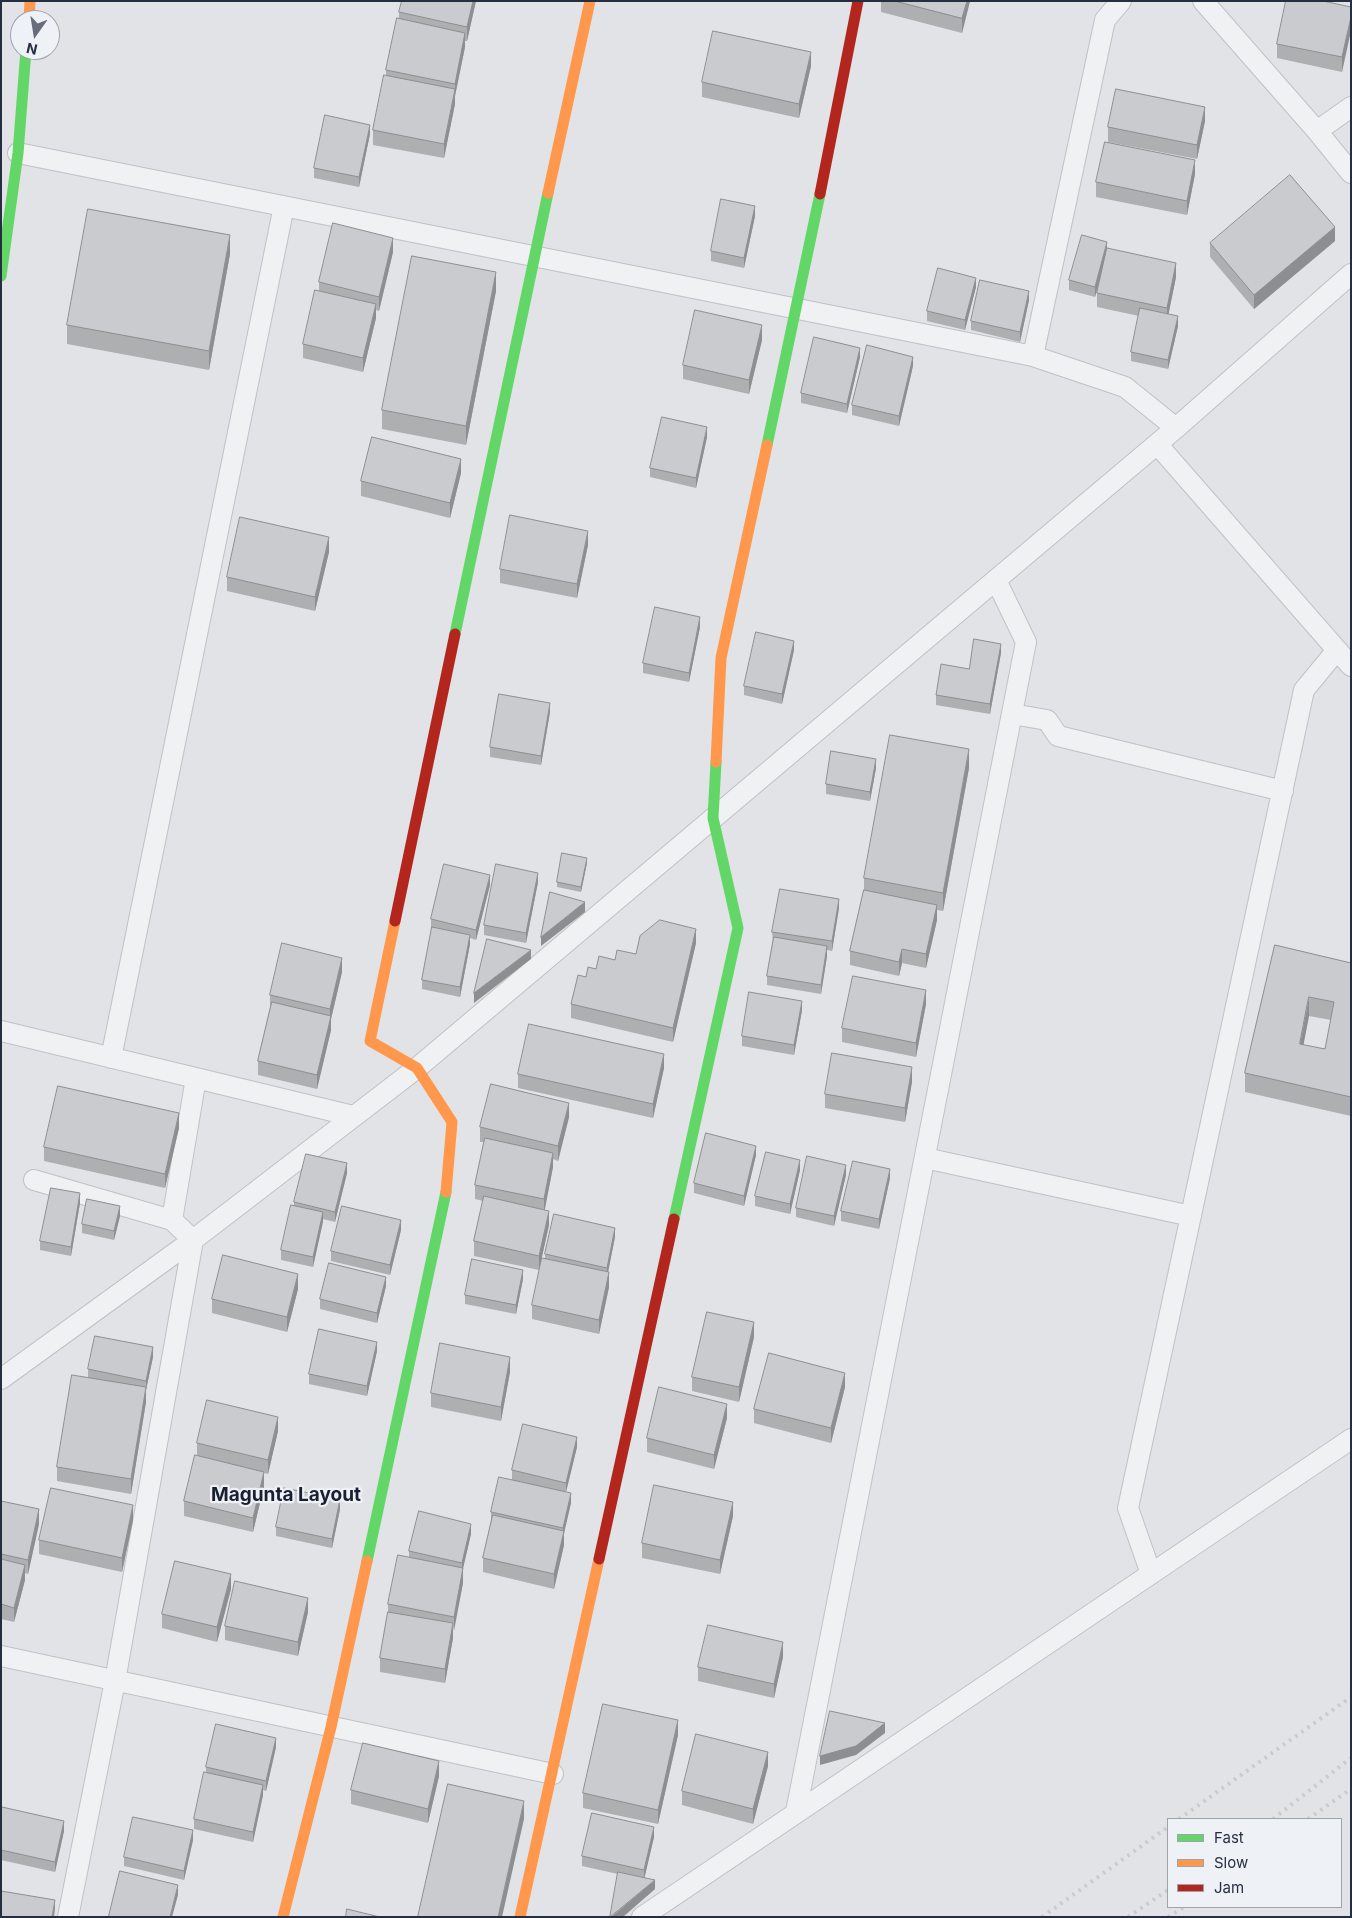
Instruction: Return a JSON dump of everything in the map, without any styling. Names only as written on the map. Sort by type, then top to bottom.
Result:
[{"type":"street","points":[[283,1917],[331,1727],[445,1202],[452,1122],[417,1068],[370,1041],[534,256],[590,1]]},
{"type":"street","points":[[520,1917],[738,928],[713,818],[721,658],[797,309],[858,1]]},
{"type":"street","points":[[1033,356],[1105,20],[1121,1]]},
{"type":"street","points":[[1202,1],[1317,131],[1351,173]]},
{"type":"street","points":[[1,276],[18,154],[25,60]]},
{"type":"street","points":[[1317,131],[1351,107]]},
{"type":"street","points":[[18,154],[1033,356],[1125,388],[1176,428]]},
{"type":"street","points":[[110,1058],[284,206]]},
{"type":"street","points":[[1,1379],[193,1240],[417,1068],[1176,428],[1351,274]]},
{"type":"street","points":[[1157,444],[1351,666]]},
{"type":"street","points":[[796,1812],[1026,642],[996,580]]},
{"type":"street","points":[[1151,1574],[1128,1508],[1304,690],[1337,650]]},
{"type":"street","points":[[1012,714],[1047,720],[1058,736],[1283,791]]},
{"type":"street","points":[[1,1031],[353,1116]]},
{"type":"street","points":[[172,1220],[196,1078]]},
{"type":"street","points":[[925,1158],[1191,1216]]},
{"type":"street","points":[[34,1180],[172,1220],[193,1240]]},
{"type":"street","points":[[68,1917],[115,1681],[193,1240]]},
{"type":"street","points":[[642,1917],[1351,1439]]},
{"type":"street","points":[[1,1656],[552,1774]]},
{"type":"building","points":[[402,1],[473,1],[467,27],[399,12]]},
{"type":"building","points":[[895,1],[967,1],[962,18]]},
{"type":"building","points":[[1286,1],[1323,1],[1351,7],[1351,17],[1342,57],[1277,44]]},
{"type":"building","points":[[397,18],[465,33],[455,84],[386,70]]},
{"type":"building","points":[[713,31],[811,52],[799,104],[702,82]]},
{"type":"building","points":[[384,75],[455,89],[444,144],[373,130]]},
{"type":"building","points":[[1116,89],[1205,107],[1197,145],[1108,127]]},
{"type":"building","points":[[325,115],[370,125],[359,177],[314,168]]},
{"type":"building","points":[[1105,142],[1195,160],[1187,201],[1096,182]]},
{"type":"building","points":[[1290,175],[1335,227],[1254,295],[1210,243]]},
{"type":"building","points":[[721,199],[755,206],[744,258],[711,251]]},
{"type":"building","points":[[88,209],[230,235],[209,351],[67,325]]},
{"type":"building","points":[[333,223],[393,238],[379,297],[319,282]]},
{"type":"building","points":[[1082,235],[1107,242],[1095,287],[1069,280]]},
{"type":"building","points":[[1107,248],[1176,263],[1167,308],[1097,293]]},
{"type":"building","points":[[412,256],[496,272],[466,426],[382,410]]},
{"type":"building","points":[[938,268],[976,278],[965,320],[927,311]]},
{"type":"building","points":[[980,280],[1029,291],[1020,332],[971,321]]},
{"type":"building","points":[[315,290],[376,304],[363,358],[303,344]]},
{"type":"building","points":[[1140,308],[1178,316],[1168,360],[1131,352]]},
{"type":"building","points":[[695,310],[762,325],[749,380],[683,365]]},
{"type":"building","points":[[814,337],[860,348],[847,404],[801,393]]},
{"type":"building","points":[[867,345],[913,357],[899,416],[852,405]]},
{"type":"building","points":[[662,417],[707,427],[696,478],[650,468]]},
{"type":"building","points":[[372,437],[461,459],[450,503],[361,481]]},
{"type":"building","points":[[510,515],[588,531],[577,584],[500,569]]},
{"type":"building","points":[[240,517],[329,537],[315,597],[227,577]]},
{"type":"building","points":[[655,607],[700,617],[689,673],[643,663]]},
{"type":"building","points":[[756,632],[794,641],[782,694],[744,686]]},
{"type":"building","points":[[974,639],[1001,644],[990,704],[936,695],[941,664],[969,669]]},
{"type":"building","points":[[499,694],[550,703],[541,756],[490,747]]},
{"type":"building","points":[[890,735],[969,749],[943,893],[864,878]]},
{"type":"building","points":[[831,751],[876,759],[870,792],[826,784]]},
{"type":"building","points":[[562,853],[587,858],[581,887],[557,882]]},
{"type":"building","points":[[444,864],[490,875],[476,930],[431,919]]},
{"type":"building","points":[[496,864],[538,873],[526,933],[484,925]]},
{"type":"building","points":[[780,889],[839,899],[832,941],[772,932]]},
{"type":"building","points":[[864,890],[937,905],[926,954],[902,949],[899,962],[850,951]]},
{"type":"building","points":[[550,892],[585,902],[541,937]]},
{"type":"building","points":[[660,920],[696,929],[673,1028],[571,1004],[578,975],[586,977],[588,967],[596,969],[599,956],[615,960],[617,950],[636,954],[640,936]]},
{"type":"building","points":[[432,927],[470,935],[460,987],[422,980]]},
{"type":"building","points":[[774,937],[827,946],[821,985],[767,976]]},
{"type":"building","points":[[487,939],[531,950],[474,993]]},
{"type":"building","points":[[282,943],[342,958],[330,1009],[270,995]]},
{"type":"building","points":[[1275,945],[1351,963],[1351,1097],[1245,1073]],"holes":[[[1309,997],[1334,1002],[1325,1049],[1300,1044]]]},
{"type":"building","points":[[853,976],[926,990],[916,1043],[842,1028]]},
{"type":"building","points":[[749,992],[802,1001],[794,1045],[742,1036]]},
{"type":"building","points":[[272,1002],[331,1016],[317,1075],[258,1061]]},
{"type":"building","points":[[529,1024],[664,1054],[653,1104],[518,1074]]},
{"type":"building","points":[[832,1053],[912,1067],[905,1108],[825,1094]]},
{"type":"building","points":[[491,1084],[569,1103],[558,1146],[480,1127]]},
{"type":"building","points":[[58,1086],[179,1113],[165,1174],[44,1147]]},
{"type":"building","points":[[706,1133],[756,1146],[744,1196],[694,1183]]},
{"type":"building","points":[[485,1138],[553,1153],[544,1199],[475,1185]]},
{"type":"building","points":[[766,1152],[800,1160],[790,1204],[755,1196]]},
{"type":"building","points":[[306,1154],[347,1163],[335,1212],[294,1202]]},
{"type":"building","points":[[807,1156],[846,1165],[834,1216],[796,1208]]},
{"type":"building","points":[[853,1161],[890,1169],[879,1219],[841,1211]]},
{"type":"building","points":[[51,1188],[80,1193],[71,1247],[40,1241]]},
{"type":"building","points":[[484,1196],[549,1211],[539,1256],[474,1241]]},
{"type":"building","points":[[87,1199],[120,1206],[114,1231],[82,1224]]},
{"type":"building","points":[[291,1205],[323,1212],[313,1257],[281,1250]]},
{"type":"building","points":[[342,1206],[401,1220],[390,1265],[331,1251]]},
{"type":"building","points":[[554,1214],[615,1228],[607,1268],[545,1254]]},
{"type":"building","points":[[223,1255],[298,1274],[287,1317],[212,1299]]},
{"type":"building","points":[[542,1258],[609,1272],[599,1320],[532,1305]]},
{"type":"building","points":[[472,1259],[523,1270],[516,1305],[465,1295]]},
{"type":"building","points":[[329,1263],[386,1277],[377,1313],[320,1299]]},
{"type":"building","points":[[707,1312],[754,1322],[739,1387],[692,1377]]},
{"type":"building","points":[[319,1329],[377,1342],[367,1386],[309,1374]]},
{"type":"building","points":[[95,1336],[153,1347],[146,1381],[88,1369]]},
{"type":"building","points":[[440,1343],[510,1357],[501,1407],[431,1393]]},
{"type":"building","points":[[769,1353],[845,1373],[831,1428],[754,1409]]},
{"type":"building","points":[[72,1375],[146,1387],[131,1479],[57,1467]]},
{"type":"building","points":[[659,1387],[727,1404],[714,1455],[647,1438]]},
{"type":"building","points":[[207,1400],[278,1417],[268,1460],[197,1443]]},
{"type":"building","points":[[523,1424],[577,1437],[566,1483],[512,1470]]},
{"type":"building","points":[[195,1455],[264,1472],[253,1518],[184,1501]]},
{"type":"building","points":[[499,1477],[571,1493],[563,1528],[491,1512]]},
{"type":"building","points":[[654,1485],[733,1502],[720,1560],[642,1543]]},
{"type":"building","points":[[51,1488],[133,1505],[122,1558],[39,1540]]},
{"type":"building","points":[[284,1488],[340,1499],[332,1539],[276,1527]]},
{"type":"building","points":[[1,1501],[39,1509],[28,1560],[1,1554]]},
{"type":"building","points":[[419,1511],[471,1524],[462,1563],[409,1551]]},
{"type":"building","points":[[493,1515],[564,1531],[554,1574],[483,1558]]},
{"type":"building","points":[[398,1555],[463,1568],[454,1617],[388,1604]]},
{"type":"building","points":[[1,1559],[25,1565],[14,1608],[1,1604]]},
{"type":"building","points":[[175,1561],[231,1574],[217,1627],[162,1614]]},
{"type":"building","points":[[235,1581],[308,1598],[298,1642],[225,1626]]},
{"type":"building","points":[[388,1612],[453,1623],[445,1669],[380,1658]]},
{"type":"building","points":[[708,1625],[783,1642],[774,1684],[698,1667]]},
{"type":"building","points":[[603,1704],[678,1720],[658,1810],[583,1793]]},
{"type":"building","points":[[830,1711],[885,1723],[856,1746],[820,1756]]},
{"type":"building","points":[[216,1724],[276,1738],[266,1781],[206,1767]]},
{"type":"building","points":[[696,1734],[768,1752],[753,1809],[682,1791]]},
{"type":"building","points":[[363,1743],[439,1761],[428,1809],[351,1790]]},
{"type":"building","points":[[204,1772],[263,1785],[253,1832],[194,1819]]},
{"type":"building","points":[[448,1784],[524,1801],[498,1917],[418,1917]]},
{"type":"building","points":[[2,1807],[64,1821],[55,1862],[1,1850]]},
{"type":"building","points":[[592,1813],[654,1827],[644,1870],[582,1856]]},
{"type":"building","points":[[133,1817],[193,1830],[184,1871],[124,1857]]},
{"type":"building","points":[[120,1871],[178,1885],[170,1917],[109,1916]]},
{"type":"building","points":[[618,1872],[655,1880],[610,1917]]},
{"type":"building","points":[[1,1891],[55,1900],[52,1917],[1,1917]]},
{"type":"building","points":[[347,1909],[380,1917],[346,1917]]},
{"type":"railway","points":[[1180,1818],[1351,1697]]},
{"type":"railway","points":[[1274,1818],[1351,1758]]},
{"type":"railway","points":[[1309,1818],[1351,1789]]},
{"type":"railway","points":[[1042,1917],[1167,1828]]},
{"type":"railway","points":[[1128,1917],[1167,1891]]},
{"type":"railway","points":[[1168,1917],[1182,1908]]},
{"type":"traffic: fast","points":[[1,276],[18,153],[25,60]]},
{"type":"traffic: fast","points":[[455,634],[548,193]]},
{"type":"traffic: fast","points":[[767,445],[820,194]]},
{"type":"traffic: fast","points":[[674,1219],[738,928],[713,818],[716,762]]},
{"type":"traffic: fast","points":[[367,1561],[446,1192]]},
{"type":"traffic: slow","points":[[30,1],[30,10]]},
{"type":"traffic: slow","points":[[548,193],[590,1]]},
{"type":"traffic: slow","points":[[716,762],[721,658],[767,445]]},
{"type":"traffic: slow","points":[[395,921],[370,1041],[417,1068],[452,1122],[446,1192]]},
{"type":"traffic: slow","points":[[520,1917],[599,1559]]},
{"type":"traffic: slow","points":[[283,1917],[331,1727],[367,1561]]},
{"type":"traffic: jam","points":[[820,194],[858,1]]},
{"type":"traffic: jam","points":[[395,921],[455,634]]},
{"type":"traffic: jam","points":[[599,1559],[674,1219]]},
{"type":"district","name":"Magunta Layout","points":[[286,1495]]}]
